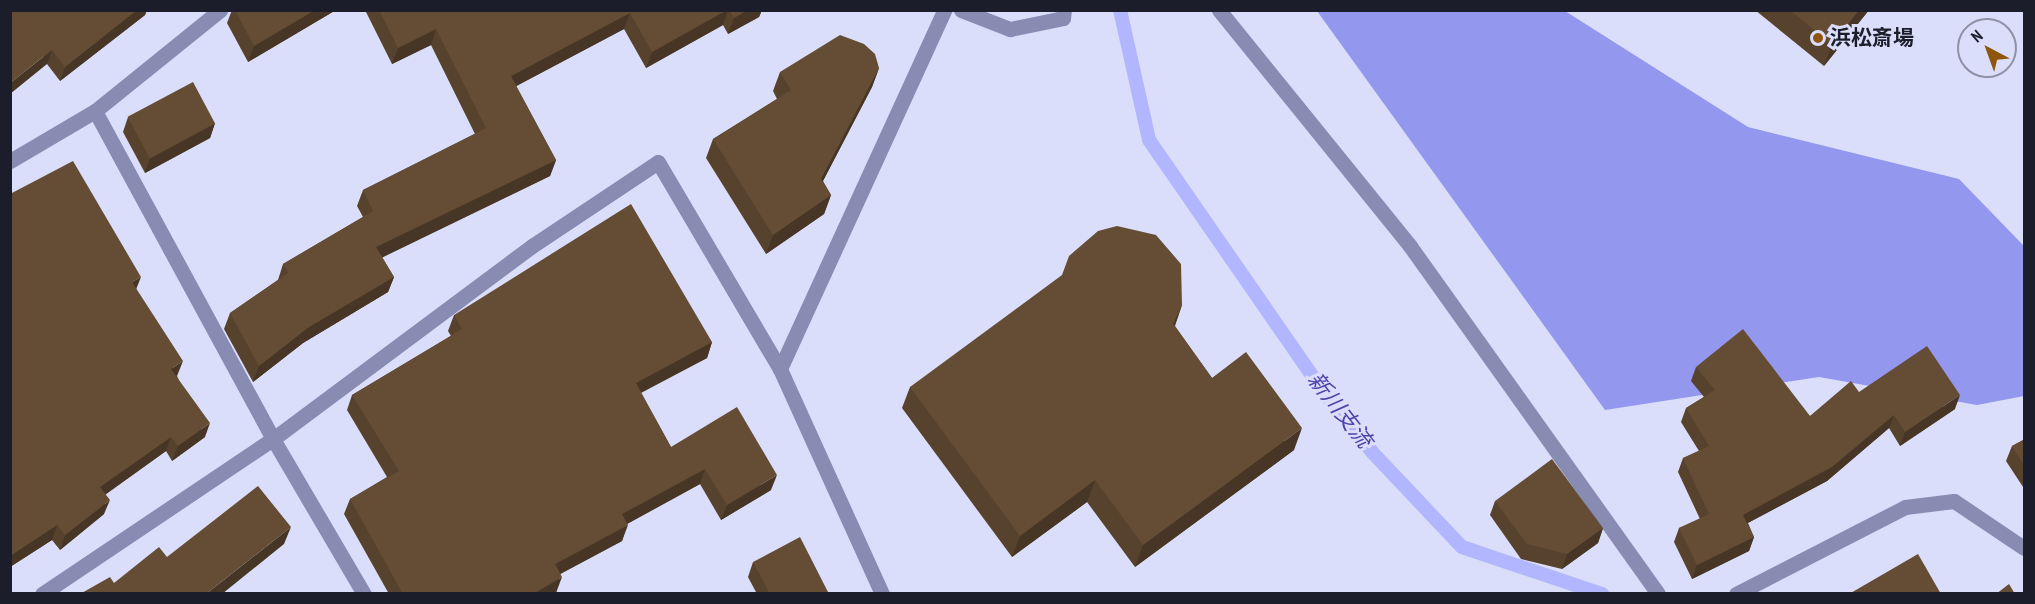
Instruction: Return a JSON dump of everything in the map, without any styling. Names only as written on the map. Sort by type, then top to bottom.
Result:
[{"type":"street","points":[[10,161],[95,111],[220,10]]},
{"type":"street","points":[[780,369],[944,10]]},
{"type":"street","points":[[961,10],[1010,29],[1063,18],[1064,10]]},
{"type":"street","points":[[1219,10],[1410,246],[1658,594]]},
{"type":"street","points":[[95,111],[273,439],[364,594]]},
{"type":"street","points":[[42,594],[273,439],[532,246],[658,162],[780,369],[882,594]]},
{"type":"street","points":[[1736,594],[1905,507],[1954,501],[2025,548]]},
{"type":"shaded area","points":[[1317,11],[1565,11],[1748,127],[1959,179],[2024,246],[2024,396],[1977,405],[1819,377],[1605,410]]},
{"type":"building","points":[[10,10],[137,10],[65,67],[52,50],[10,83]]},
{"type":"building","points":[[235,10],[315,10],[254,46]]},
{"type":"building","points":[[379,10],[727,10],[652,52],[630,13],[511,76],[556,160],[376,247],[394,277],[309,327],[259,366],[230,313],[288,273],[283,264],[373,211],[363,190],[486,128],[436,29],[398,48]]},
{"type":"building","points":[[729,10],[748,10],[734,18]]},
{"type":"building","points":[[1790,10],[1859,10],[1832,45]]},
{"type":"building","points":[[840,35],[864,44],[875,54],[879,68],[821,179],[831,195],[773,235],[713,139],[791,90],[780,72]]},
{"type":"building","points":[[193,82],[215,123],[150,158],[128,117]]},
{"type":"building","points":[[73,161],[141,277],[132,282],[183,361],[171,369],[210,423],[178,446],[171,437],[100,487],[110,500],[65,535],[57,525],[10,556],[10,194]]},
{"type":"building","points":[[631,204],[712,342],[636,383],[671,447],[737,407],[777,475],[727,505],[705,469],[622,514],[628,525],[555,564],[562,577],[533,594],[403,594],[350,499],[399,471],[352,395],[462,329],[454,315]]},
{"type":"building","points":[[1117,226],[1156,235],[1181,264],[1182,305],[1173,324],[1212,378],[1246,352],[1302,428],[1143,545],[1095,480],[1020,536],[910,387],[1062,275],[1069,256],[1098,231]]},
{"type":"building","points":[[1743,329],[1810,416],[1851,381],[1859,392],[1927,346],[1960,395],[1905,432],[1894,415],[1832,467],[1743,515],[1754,537],[1697,565],[1679,528],[1709,514],[1683,458],[1709,446],[1686,408],[1715,390],[1696,367]]},
{"type":"building","points":[[2025,439],[2025,467],[2012,446]]},
{"type":"building","points":[[1552,459],[1603,528],[1567,554],[1527,544],[1495,501]]},
{"type":"building","points":[[258,486],[291,527],[206,594],[80,594],[110,577],[114,583],[159,547],[167,557]]},
{"type":"building","points":[[800,537],[829,594],[770,594],[753,562]]},
{"type":"building","points":[[1918,554],[1941,594],[1849,594]]},
{"type":"building","points":[[2009,584],[2015,594],[1996,594]]},
{"type":"waterway","name":"新川支流","points":[[1120,10],[1149,140],[1324,393],[1373,453],[1462,547],[1602,594]]},
{"type":"place","name":"浜松斎場","points":[[1818,38]]}]
